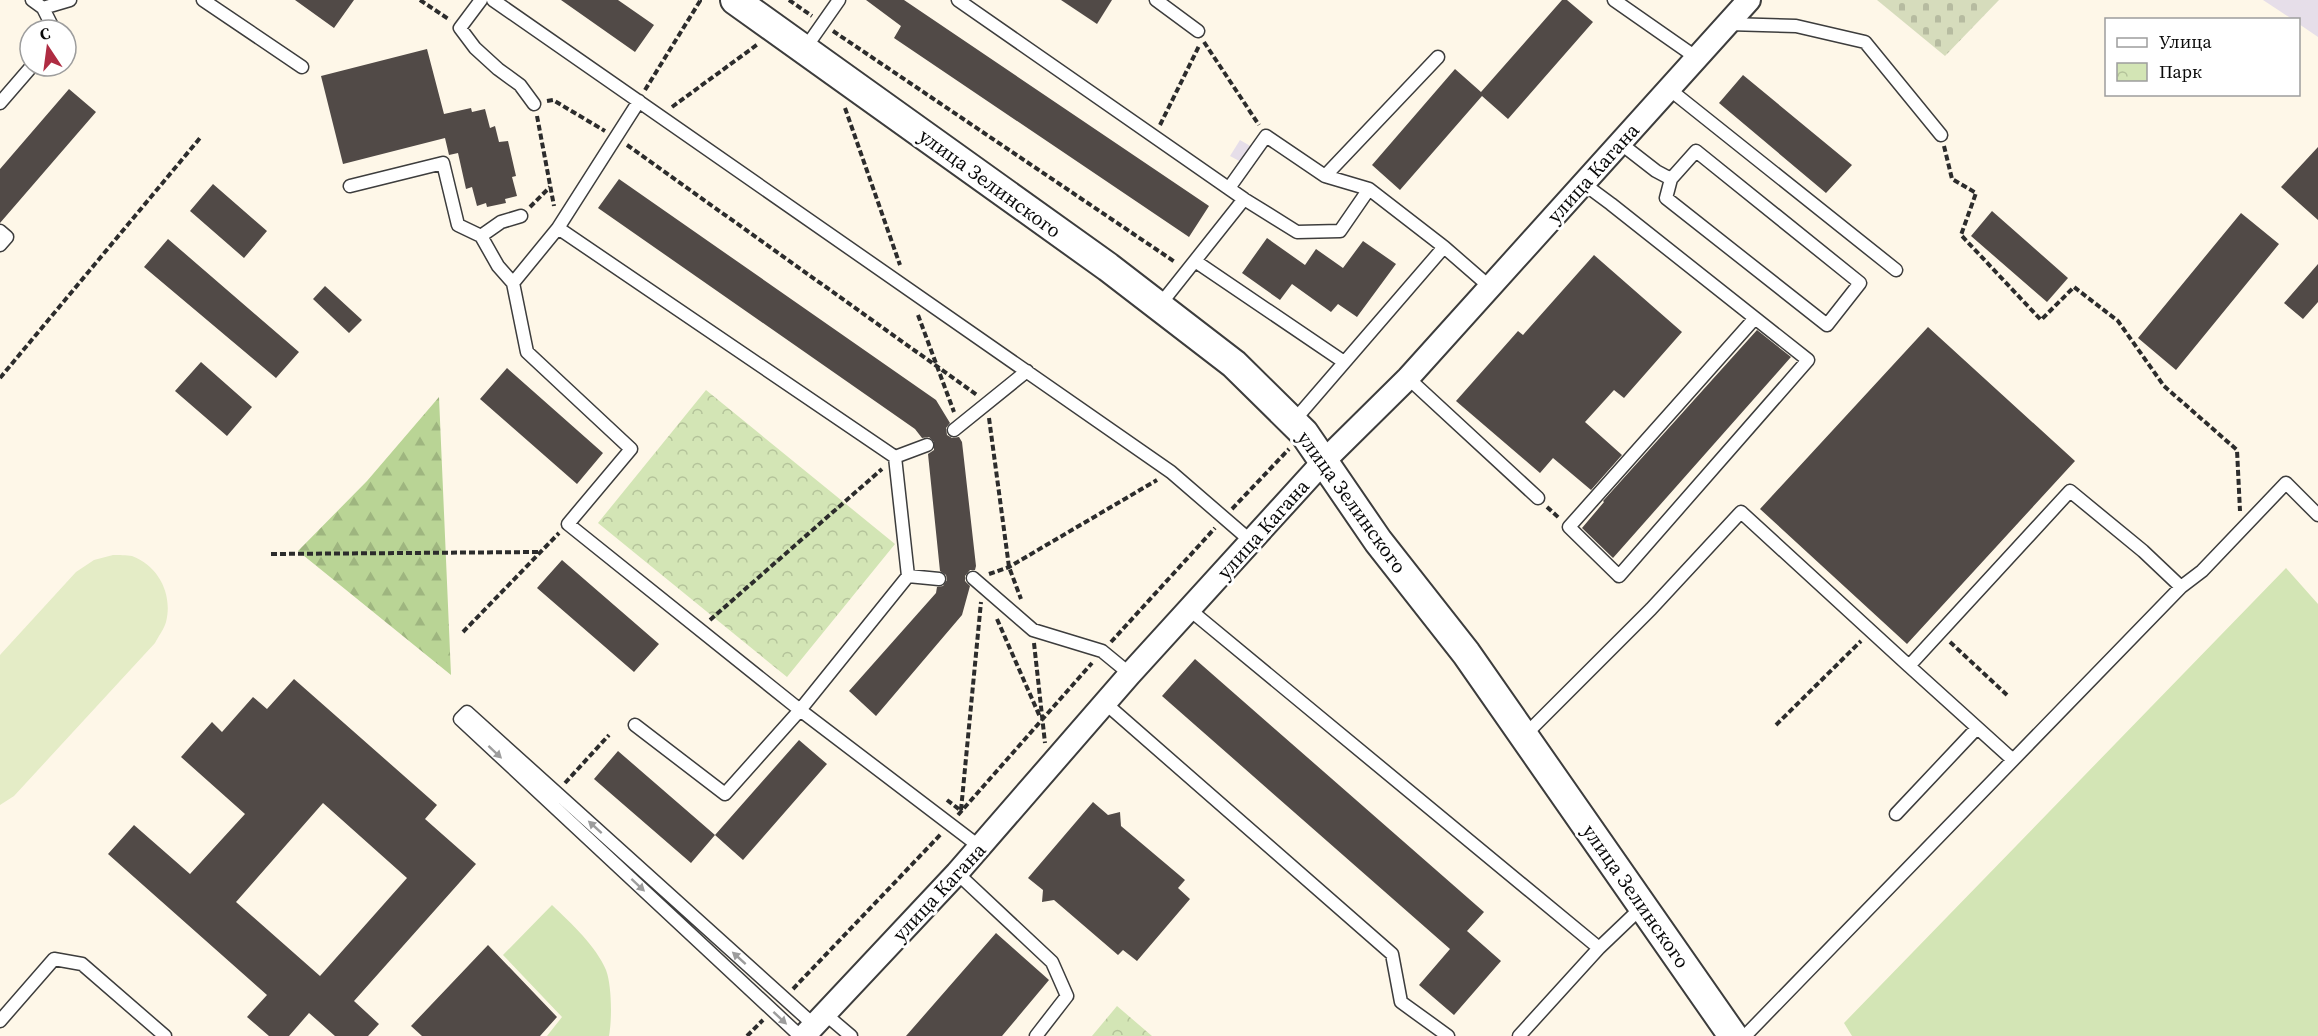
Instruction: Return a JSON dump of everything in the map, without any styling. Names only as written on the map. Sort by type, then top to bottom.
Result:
[{"type":"street","name":"улица Зелинского","points":[[735,0],[1108,267],[1234,364],[1298,428],[1324,461],[1378,540],[1466,653],[1525,735],[1733,1036]]},
{"type":"street","name":"улица Кагана","points":[[811,1028],[957,873],[1130,674],[1324,461],[1408,378],[1749,0]]},
{"type":"lane","points":[[32,0],[43,8],[48,18]]},
{"type":"lane","points":[[43,8],[70,0]]},
{"type":"lane","points":[[203,0],[302,67]]},
{"type":"lane","points":[[481,0],[460,28],[475,48],[520,85],[534,104]]},
{"type":"lane","points":[[493,0],[1171,472],[1252,542]]},
{"type":"lane","points":[[804,50],[839,0]]},
{"type":"lane","points":[[958,0],[1244,199],[1297,232],[1340,231],[1369,189]]},
{"type":"lane","points":[[1156,0],[1198,31]]},
{"type":"lane","points":[[1614,0],[1697,58]]},
{"type":"lane","points":[[1728,24],[1796,26],[1865,42],[1941,135]]},
{"type":"lane","points":[[1324,176],[1438,57]]},
{"type":"lane","points":[[0,103],[22,78]]},
{"type":"lane","points":[[1669,89],[1896,270]]},
{"type":"lane","points":[[513,283],[558,228],[639,101]]},
{"type":"lane","points":[[1229,188],[1266,136],[1324,176],[1369,189],[1444,247],[1490,287]]},
{"type":"lane","points":[[1620,143],[1656,171],[1671,179]]},
{"type":"lane","points":[[1696,152],[1860,283],[1827,325],[1666,198],[1671,179],[1696,152]]},
{"type":"lane","points":[[350,186],[443,163],[458,225],[481,236],[498,266],[513,283],[526,352],[631,449],[568,524],[800,710],[980,847]]},
{"type":"lane","points":[[1584,184],[1809,360],[1619,576],[1569,527],[1755,318]]},
{"type":"lane","points":[[1159,306],[1244,199]]},
{"type":"lane","points":[[481,236],[501,222],[521,216]]},
{"type":"lane","points":[[558,228],[895,457],[908,576],[800,710],[725,794],[635,725]]},
{"type":"lane","points":[[0,231],[7,237],[0,245]]},
{"type":"lane","points":[[1298,428],[1344,362],[1444,247]]},
{"type":"lane","points":[[1192,266],[1344,362]]},
{"type":"lane","points":[[956,428],[1027,371]]},
{"type":"lane","points":[[1408,378],[1538,498]]},
{"type":"lane","points":[[895,457],[927,445]]},
{"type":"lane","points":[[1745,1036],[2181,587],[2202,571],[2286,483],[2318,515]]},
{"type":"lane","points":[[1909,666],[2070,490],[2143,551],[2181,587]]},
{"type":"lane","points":[[1525,735],[1651,609],[1741,512],[2013,760]]},
{"type":"lane","points":[[908,576],[939,579]]},
{"type":"lane","points":[[973,578],[1033,630],[1102,651],[1130,674]]},
{"type":"lane","points":[[1190,609],[1599,948]]},
{"type":"lane","points":[[1105,703],[1392,954],[1401,1002],[1448,1036]]},
{"type":"lane","points":[[811,1028],[783,999],[467,712],[460,719],[772,1011],[811,1028],[851,1036]]},
{"type":"lane","points":[[1896,814],[1977,728]]},
{"type":"lane","points":[[957,873],[1052,962],[1067,996],[1036,1036]]},
{"type":"lane","points":[[1519,1036],[1599,948],[1643,906]]},
{"type":"lane","points":[[0,1021],[54,959],[82,964],[165,1036]]},
{"type":"path","points":[[420,0],[460,28]]},
{"type":"path","points":[[639,101],[700,1],[698,0]]},
{"type":"path","points":[[789,0],[1192,266]]},
{"type":"path","points":[[1155,137],[1202,39],[1266,136]]},
{"type":"path","points":[[660,116],[762,41]]},
{"type":"path","points":[[521,216],[550,187],[534,104],[553,100],[590,122]]},
{"type":"path","points":[[842,100],[956,428]]},
{"type":"path","points":[[1941,135],[1952,179],[1976,193],[1961,235],[2042,320],[2074,287],[2118,321],[2164,386],[2237,450],[2241,530]]},
{"type":"path","points":[[0,378],[200,138]]},
{"type":"path","points":[[616,138],[987,402],[1009,567]]},
{"type":"path","points":[[783,999],[950,824],[1102,651],[1223,519],[1298,428]]},
{"type":"path","points":[[705,624],[895,457]]},
{"type":"path","points":[[973,578],[1009,567],[1171,472]]},
{"type":"path","points":[[1538,498],[1569,527]]},
{"type":"path","points":[[463,632],[568,524]]},
{"type":"path","points":[[271,554],[539,552]]},
{"type":"path","points":[[961,810],[981,597]]},
{"type":"path","points":[[996,616],[1041,721],[1045,743]]},
{"type":"path","points":[[1776,725],[1871,631]]},
{"type":"path","points":[[1940,632],[2007,695]]},
{"type":"path","points":[[556,792],[609,735]]},
{"type":"path","points":[[747,1036],[772,1011]]},
{"type":"shaded area","points":[[2263,0],[2318,0],[2318,37],[2300,25],[2300,18],[2290,18]]},
{"type":"shaded area","points":[[1240,140],[1252,147],[1243,163],[1230,156]]},
{"type":"green space","points":[[1877,0],[1999,0],[1945,56]]},
{"type":"green space","points":[[706,390],[895,544],[787,677],[598,523]]},
{"type":"green space","points":[[439,397],[451,675],[298,551],[367,481]]},
{"type":"green space","points":[[113,555],[132,556],[150,567],[156,574],[162,583],[167,602],[168,612],[164,627],[155,643],[14,796],[0,805],[0,655],[76,572],[94,560]]},
{"type":"green space","points":[[2286,568],[2318,604],[2318,1036],[1852,1036],[1844,1023]]},
{"type":"green space","points":[[552,905],[590,944],[606,970],[611,1003],[609,1036],[547,1036],[562,1017],[503,955]]},
{"type":"green space","points":[[1117,1006],[1152,1036],[1092,1036]]},
{"type":"building","points":[[295,0],[354,0],[334,28]]},
{"type":"building","points":[[561,0],[618,0],[654,25],[635,52]]},
{"type":"building","points":[[866,0],[904,0],[1209,206],[1189,237],[894,38],[901,26]]},
{"type":"building","points":[[1061,0],[1112,0],[1097,24]]},
{"type":"building","points":[[1562,0],[1567,0],[1593,22],[1508,119],[1482,96],[1400,190],[1372,165],[1455,69],[1481,92]]},
{"type":"building","points":[[427,49],[444,114],[471,108],[472,112],[485,109],[490,128],[495,126],[499,142],[508,141],[516,176],[512,177],[517,196],[505,199],[506,203],[487,207],[486,203],[477,206],[472,187],[466,189],[458,153],[449,155],[445,138],[343,164],[321,76]]},
{"type":"building","points":[[1743,75],[1852,165],[1826,193],[1719,103]]},
{"type":"building","points":[[69,89],[96,112],[0,223],[0,169]]},
{"type":"building","points":[[2318,147],[2318,220],[2281,187]]},
{"type":"building","points":[[619,179],[936,400],[950,423],[946,428],[947,435],[952,438],[959,437],[962,442],[976,566],[975,570],[970,570],[965,576],[965,581],[970,586],[962,615],[876,716],[849,691],[936,593],[937,587],[943,586],[947,580],[946,575],[940,571],[928,454],[934,450],[934,442],[929,437],[922,438],[915,429],[598,208]]},
{"type":"building","points":[[213,184],[267,231],[244,258],[190,211]]},
{"type":"building","points":[[1992,211],[2068,278],[2047,302],[1971,236]]},
{"type":"building","points":[[2241,213],[2279,244],[2176,370],[2138,338]]},
{"type":"building","points":[[1267,238],[1305,265],[1316,249],[1343,268],[1363,241],[1396,264],[1357,317],[1338,304],[1331,312],[1292,284],[1280,300],[1242,273]]},
{"type":"building","points":[[168,239],[299,352],[276,378],[144,267]]},
{"type":"building","points":[[1594,255],[1682,332],[1624,398],[1614,390],[1585,422],[1622,455],[1591,490],[1553,458],[1540,473],[1456,401],[1518,331],[1523,335]]},
{"type":"building","points":[[2318,264],[2318,302],[2303,319],[2284,303]]},
{"type":"building","points":[[325,286],[362,320],[349,333],[313,299]]},
{"type":"building","points":[[1928,327],[2075,461],[1907,644],[1760,509]]},
{"type":"building","points":[[1757,330],[1791,357],[1613,558],[1582,528],[1603,501]]},
{"type":"building","points":[[201,362],[252,407],[227,436],[175,391]]},
{"type":"building","points":[[507,368],[603,453],[577,484],[480,399]]},
{"type":"building","points":[[562,560],[659,644],[634,672],[537,588]]},
{"type":"building","points":[[1195,659],[1484,912],[1467,931],[1501,961],[1454,1015],[1419,985],[1450,949],[1162,696]]},
{"type":"building","points":[[294,679],[437,805],[425,819],[476,864],[354,1001],[379,1024],[368,1036],[335,1036],[309,1013],[289,1036],[269,1036],[247,1017],[267,995],[108,854],[134,825],[190,874],[245,814],[181,757],[212,722],[222,732],[253,697],[267,709]],"holes":[[[323,803],[407,878],[320,976],[236,902]]]},
{"type":"building","points":[[799,740],[827,764],[743,860],[715,835]]},
{"type":"building","points":[[618,751],[715,835],[691,863],[594,779]]},
{"type":"building","points":[[1093,802],[1108,815],[1120,812],[1121,826],[1185,880],[1178,888],[1190,899],[1137,961],[1123,950],[1118,955],[1054,900],[1042,902],[1043,890],[1028,878]]},
{"type":"building","points":[[996,933],[1049,980],[1002,1036],[906,1036]]},
{"type":"building","points":[[488,945],[557,1017],[540,1036],[422,1036],[411,1026]]}]
